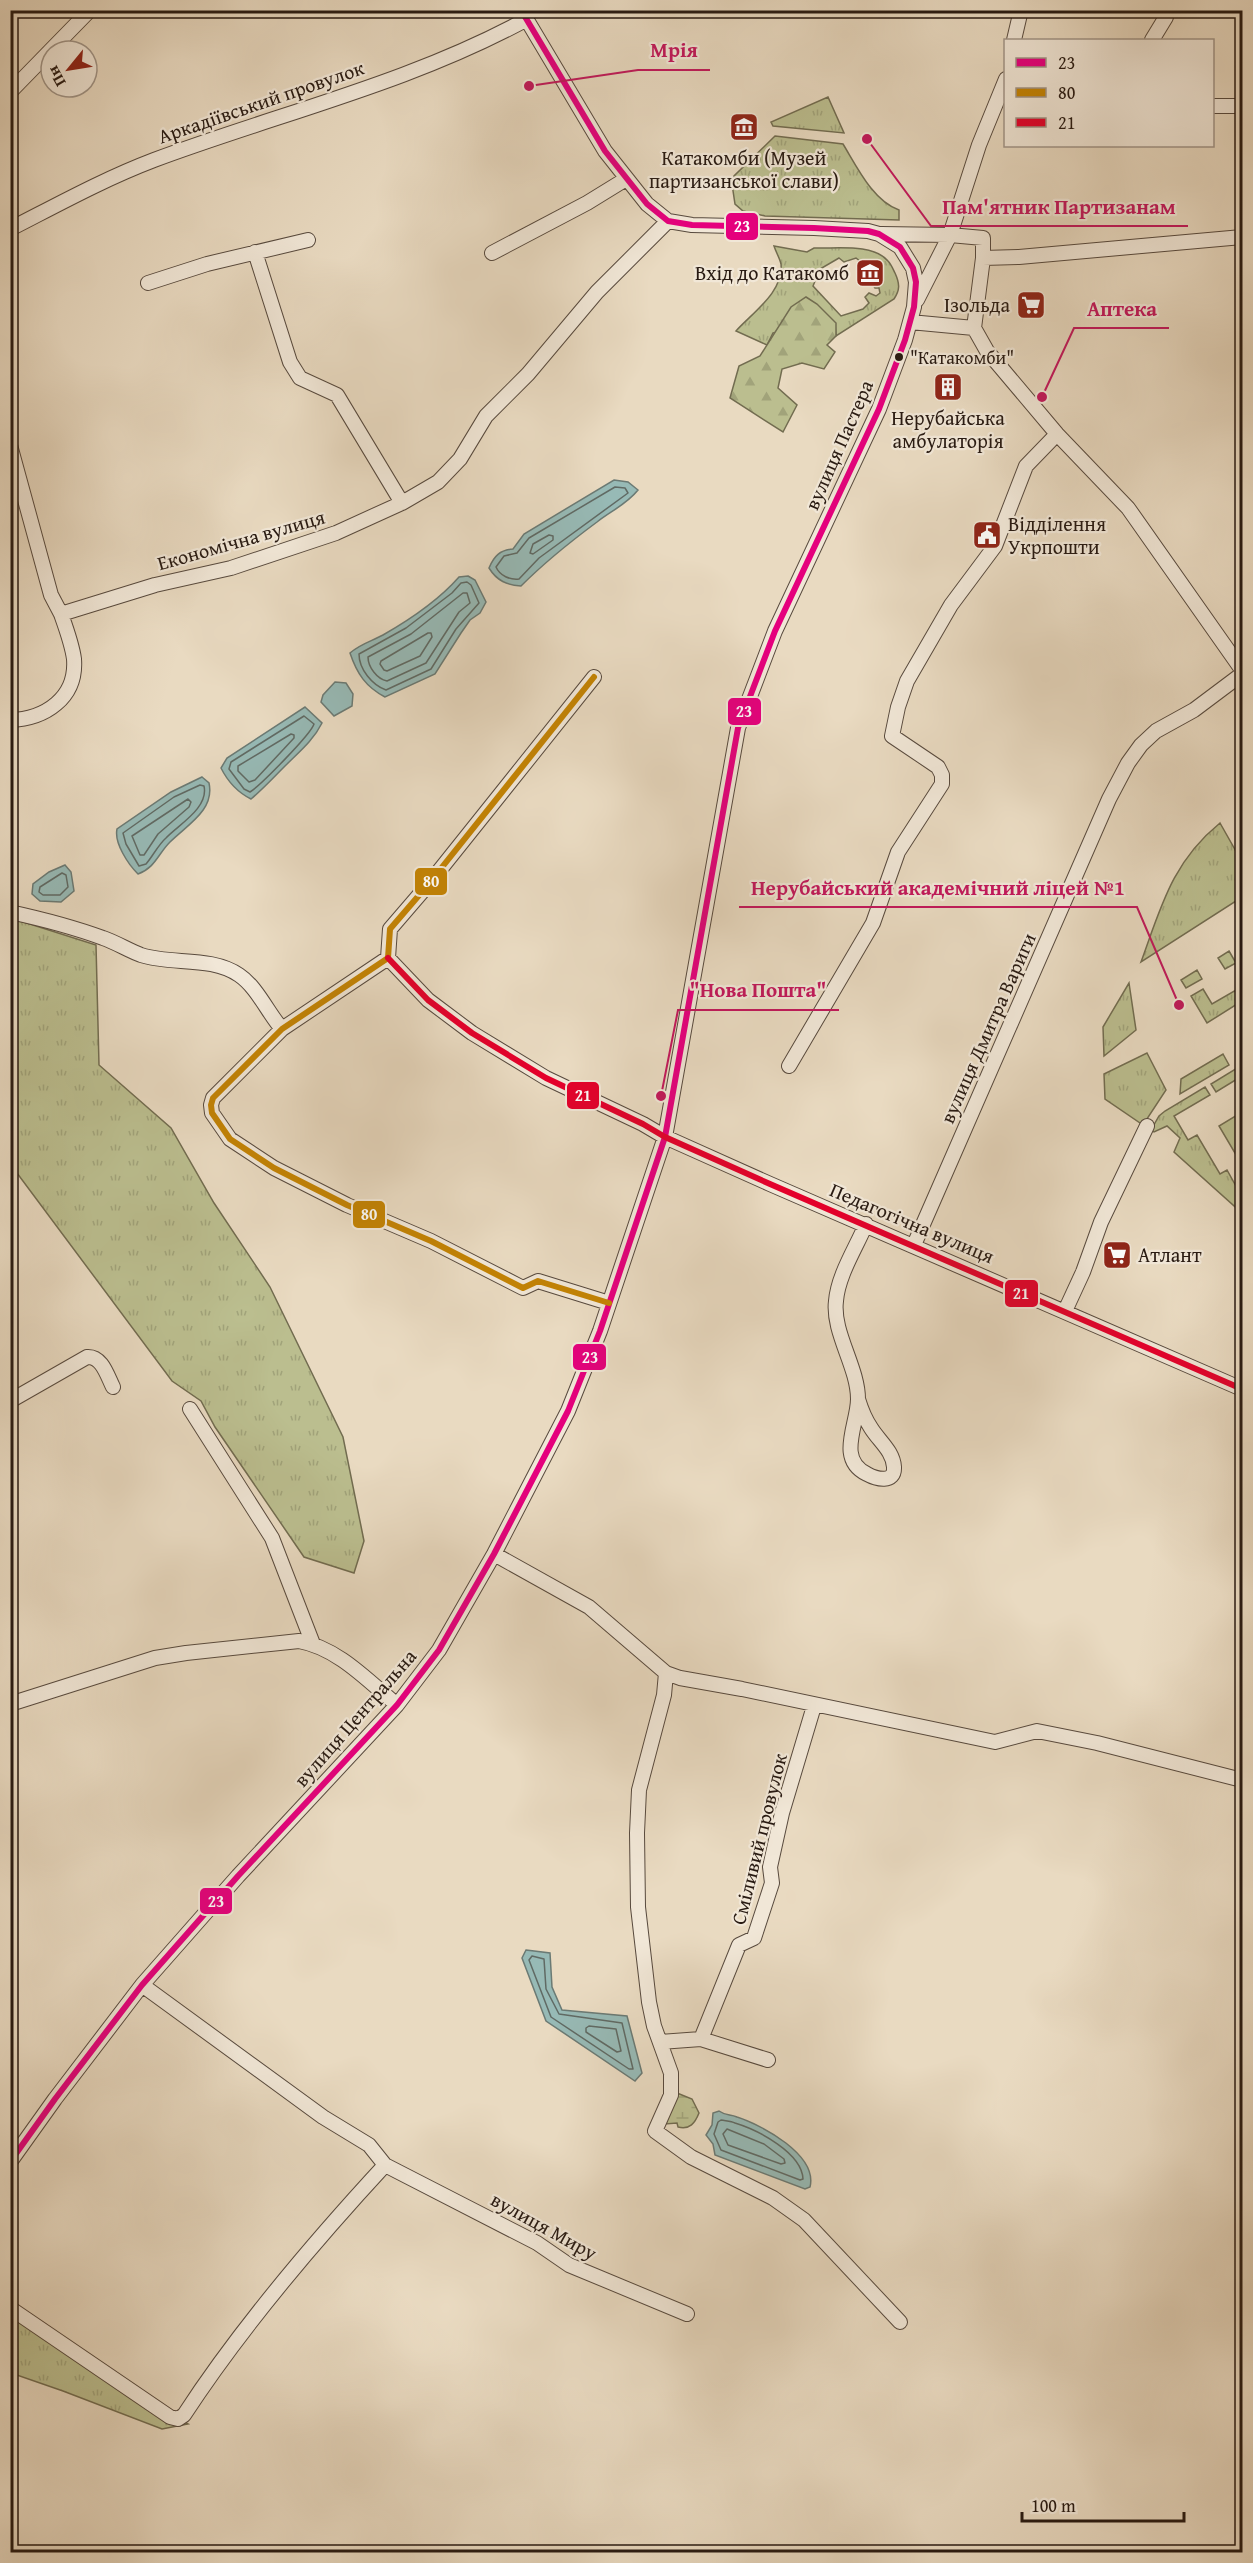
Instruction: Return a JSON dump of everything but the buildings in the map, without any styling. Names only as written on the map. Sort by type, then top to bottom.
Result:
[{"type":"street","points":[[10,92],[90,10]]},
{"type":"street","points":[[1014,39],[1021,10]]},
{"type":"street","points":[[524,15],[605,152],[647,204],[668,221]]},
{"type":"street","name":"Аркадіївський провулок","points":[[10,229],[151,161],[426,66],[494,37],[524,15]]},
{"type":"street","points":[[1153,39],[1166,16]]},
{"type":"street","points":[[914,307],[950,235],[979,145],[1004,84]]},
{"type":"street","points":[[1214,106],[1242,106]]},
{"type":"street","points":[[492,253],[587,203],[626,179]]},
{"type":"street","name":"вулиця Пастера","points":[[665,1137],[738,728],[775,631],[879,409],[910,322],[916,282],[913,268],[900,247],[879,234],[868,231],[692,225],[668,221]]},
{"type":"street","name":"Економічна вулиця","points":[[61,614],[155,585],[231,568],[282,552],[336,533],[402,503],[438,482],[460,459],[486,416],[528,374],[597,292],[668,221]]},
{"type":"street","points":[[879,234],[982,238],[974,328],[987,351],[1057,434],[1128,508],[1242,673]]},
{"type":"street","points":[[982,258],[1019,257],[1242,237]]},
{"type":"street","points":[[148,283],[207,264],[308,240]]},
{"type":"street","points":[[255,252],[279,330],[295,370],[300,378],[337,396],[402,503]]},
{"type":"street","points":[[910,322],[974,328]]},
{"type":"street","points":[[789,1066],[873,923],[898,852],[942,784],[942,775],[938,767],[892,736],[907,681],[951,605],[995,546],[1026,466],[1057,434]]},
{"type":"street","points":[[10,445],[51,595],[61,614],[74,660],[67,691],[56,706],[41,714],[10,720]]},
{"type":"street","name":"вулиця Дмитра Вариги","points":[[914,1245],[1109,799],[1128,763],[1141,745],[1156,731],[1194,710],[1242,673]]},
{"type":"street","points":[[594,677],[390,929],[388,958],[282,1029],[213,1098],[211,1105],[212,1113],[230,1139],[274,1168],[347,1204],[431,1241],[523,1288],[538,1281],[609,1303]]},
{"type":"street","points":[[10,912],[90,933],[128,947],[140,955],[214,965],[226,969],[240,976],[282,1029]]},
{"type":"street","name":"Педагогічна вулиця","points":[[388,958],[428,1000],[472,1034],[546,1078],[643,1124],[665,1137],[1215,1375],[1242,1389]]},
{"type":"street","points":[[1065,1311],[1083,1272],[1101,1222],[1147,1126]]},
{"type":"street","name":"вулиця Центральна","points":[[11,2158],[142,1985],[238,1876],[397,1705],[439,1650],[494,1554],[568,1411],[609,1303],[665,1137]]},
{"type":"street","points":[[858,1399],[849,1448],[850,1456],[861,1472],[883,1480],[891,1477],[894,1471],[893,1461],[872,1430],[858,1399],[835,1312],[838,1289],[866,1224]]},
{"type":"street","points":[[10,1401],[87,1357],[98,1360],[112,1387]]},
{"type":"street","points":[[190,1409],[272,1538],[313,1644]]},
{"type":"street","points":[[494,1554],[589,1607],[666,1673],[680,1678],[995,1742],[1038,1731],[1097,1743],[1242,1780]]},
{"type":"street","points":[[10,1704],[156,1658],[275,1642],[299,1641],[313,1644],[339,1658],[397,1705]]},
{"type":"street","points":[[666,1673],[663,1695],[639,1790],[637,1833],[638,1907],[649,2002],[654,2026],[671,2073],[671,2095],[656,2131],[691,2157],[773,2198],[804,2220],[900,2322]]},
{"type":"street","name":"Сміливий провулок","points":[[701,2039],[739,1945],[754,1938],[772,1883],[770,1867],[782,1813],[814,1706]]},
{"type":"street","name":"вулиця Миру","points":[[142,1985],[323,2117],[369,2145],[385,2165],[537,2243],[569,2265],[687,2314]]},
{"type":"street","points":[[660,2042],[701,2039],[768,2060]]},
{"type":"street","points":[[10,2308],[170,2417],[178,2419],[184,2415],[204,2384],[272,2297],[344,2209],[385,2165]]},
{"type":"green space","points":[[828,97],[844,133],[773,126],[771,122]]},
{"type":"green space","points":[[775,136],[843,144],[874,191],[890,206],[899,210],[899,220],[765,216],[743,211],[735,204],[732,184],[734,176]]},
{"type":"green space","points":[[774,246],[807,252],[814,248],[853,248],[881,255],[891,265],[898,280],[897,293],[894,299],[836,336],[835,323],[773,333],[767,345],[736,331],[766,301],[777,284],[781,274],[781,264]],"holes":[[[839,258],[844,262],[856,258],[861,262],[857,265],[861,270],[866,268],[875,278],[871,282],[875,288],[879,288],[880,293],[876,296],[869,293],[865,297],[869,303],[863,309],[841,316],[813,286],[820,269]]]},
{"type":"green space","points":[[806,297],[817,304],[836,323],[836,336],[827,345],[835,352],[824,369],[802,363],[782,369],[778,388],[797,405],[783,432],[730,398],[739,366],[760,356],[791,307]]},
{"type":"green space","points":[[1220,823],[1242,862],[1242,903],[1239,899],[1141,962],[1162,904],[1179,870],[1190,853]]},
{"type":"green space","points":[[11,918],[96,945],[99,1065],[171,1128],[214,1203],[270,1287],[343,1437],[364,1541],[354,1573],[304,1557],[215,1427],[201,1401],[172,1381],[11,1165]]},
{"type":"green space","points":[[1229,951],[1236,963],[1225,969],[1218,958]]},
{"type":"green space","points":[[1197,970],[1202,979],[1186,988],[1181,980]]},
{"type":"green space","points":[[1129,983],[1136,1030],[1104,1056],[1103,1027]]},
{"type":"green space","points":[[1203,989],[1212,1004],[1236,990],[1242,1001],[1207,1023],[1191,996]]},
{"type":"green space","points":[[1147,1053],[1166,1090],[1143,1125],[1105,1099],[1104,1074]]},
{"type":"green space","points":[[1223,1054],[1229,1065],[1180,1094],[1181,1079]]},
{"type":"green space","points":[[1242,1065],[1242,1076],[1216,1092],[1211,1084]]},
{"type":"green space","points":[[1205,1087],[1210,1095],[1174,1116],[1188,1140],[1197,1135],[1220,1174],[1227,1170],[1242,1197],[1242,1213],[1174,1152],[1180,1138],[1167,1126],[1154,1132],[1151,1130],[1159,1116],[1165,1111]]},
{"type":"green space","points":[[1242,1112],[1242,1165],[1219,1126]]},
{"type":"green space","points":[[677,2093],[692,2099],[699,2113],[689,2127],[678,2127],[677,2123],[665,2124]]},
{"type":"green space","points":[[10,2308],[188,2424],[162,2429],[11,2373]]},
{"type":"water","points":[[614,480],[628,482],[638,490],[558,552],[521,586],[503,582],[495,576],[489,568],[501,552],[513,549],[524,534]]},
{"type":"water","points":[[468,576],[475,580],[486,602],[480,613],[470,620],[435,674],[385,697],[372,689],[359,674],[350,653],[414,616],[433,602],[459,577]]},
{"type":"water","points":[[335,682],[346,683],[353,694],[352,706],[334,716],[321,702],[323,695]]},
{"type":"water","points":[[305,707],[322,723],[314,735],[251,799],[237,790],[221,768],[227,758]]},
{"type":"water","points":[[202,777],[209,783],[210,793],[204,809],[170,842],[152,864],[138,874],[120,847],[117,829],[171,792]]},
{"type":"water","points":[[65,865],[71,872],[74,891],[61,902],[40,901],[32,894],[33,884],[49,872]]},
{"type":"water","points":[[526,1950],[550,1953],[552,1987],[562,2010],[627,2016],[642,2073],[635,2081],[546,2021],[522,1958]]},
{"type":"water","points":[[719,2111],[748,2121],[786,2143],[805,2164],[810,2175],[810,2187],[805,2189],[715,2155],[713,2144],[706,2135],[712,2125],[713,2113]]},
{"type":"transit line","name":"23","points":[[10,2162],[142,1985],[238,1876],[397,1705],[439,1650],[494,1554],[568,1411],[600,1331],[665,1137],[738,728],[775,631],[879,409],[905,340],[914,307],[916,282],[913,268],[900,247],[879,234],[868,231],[814,228],[692,225],[668,221],[647,204],[605,151],[521,10]]},
{"type":"transit line","name":"80","points":[[594,677],[390,929],[388,958],[282,1029],[213,1098],[211,1105],[212,1113],[230,1139],[274,1168],[347,1205],[431,1241],[523,1288],[538,1281],[609,1303]]},
{"type":"transit line","name":"21","points":[[388,958],[428,1000],[472,1033],[546,1078],[643,1124],[665,1137],[770,1184],[1242,1389]]},
{"type":"place","name":"Мрія","points":[[529,86]]},
{"type":"place","name":"Катакомби (Музей партизанської слави)","points":[[744,127]]},
{"type":"place","name":"Пам'ятник Партизанам","points":[[867,139]]},
{"type":"place","name":"Вхід до Катакомб","points":[[870,273]]},
{"type":"place","name":"Ізольда","points":[[1031,305]]},
{"type":"place","name":"\"Катакомби\"","points":[[899,357]]},
{"type":"place","name":"Нерубайська амбулаторія","points":[[948,387]]},
{"type":"place","name":"Аптека","points":[[1042,397]]},
{"type":"place","name":"Відділення Укрпошти","points":[[987,535]]},
{"type":"place","name":"Нерубайський академічний ліцей №1","points":[[1179,1005]]},
{"type":"place","name":"\"Нова Пошта\"","points":[[661,1096]]},
{"type":"place","name":"Атлант","points":[[1117,1255]]}]
